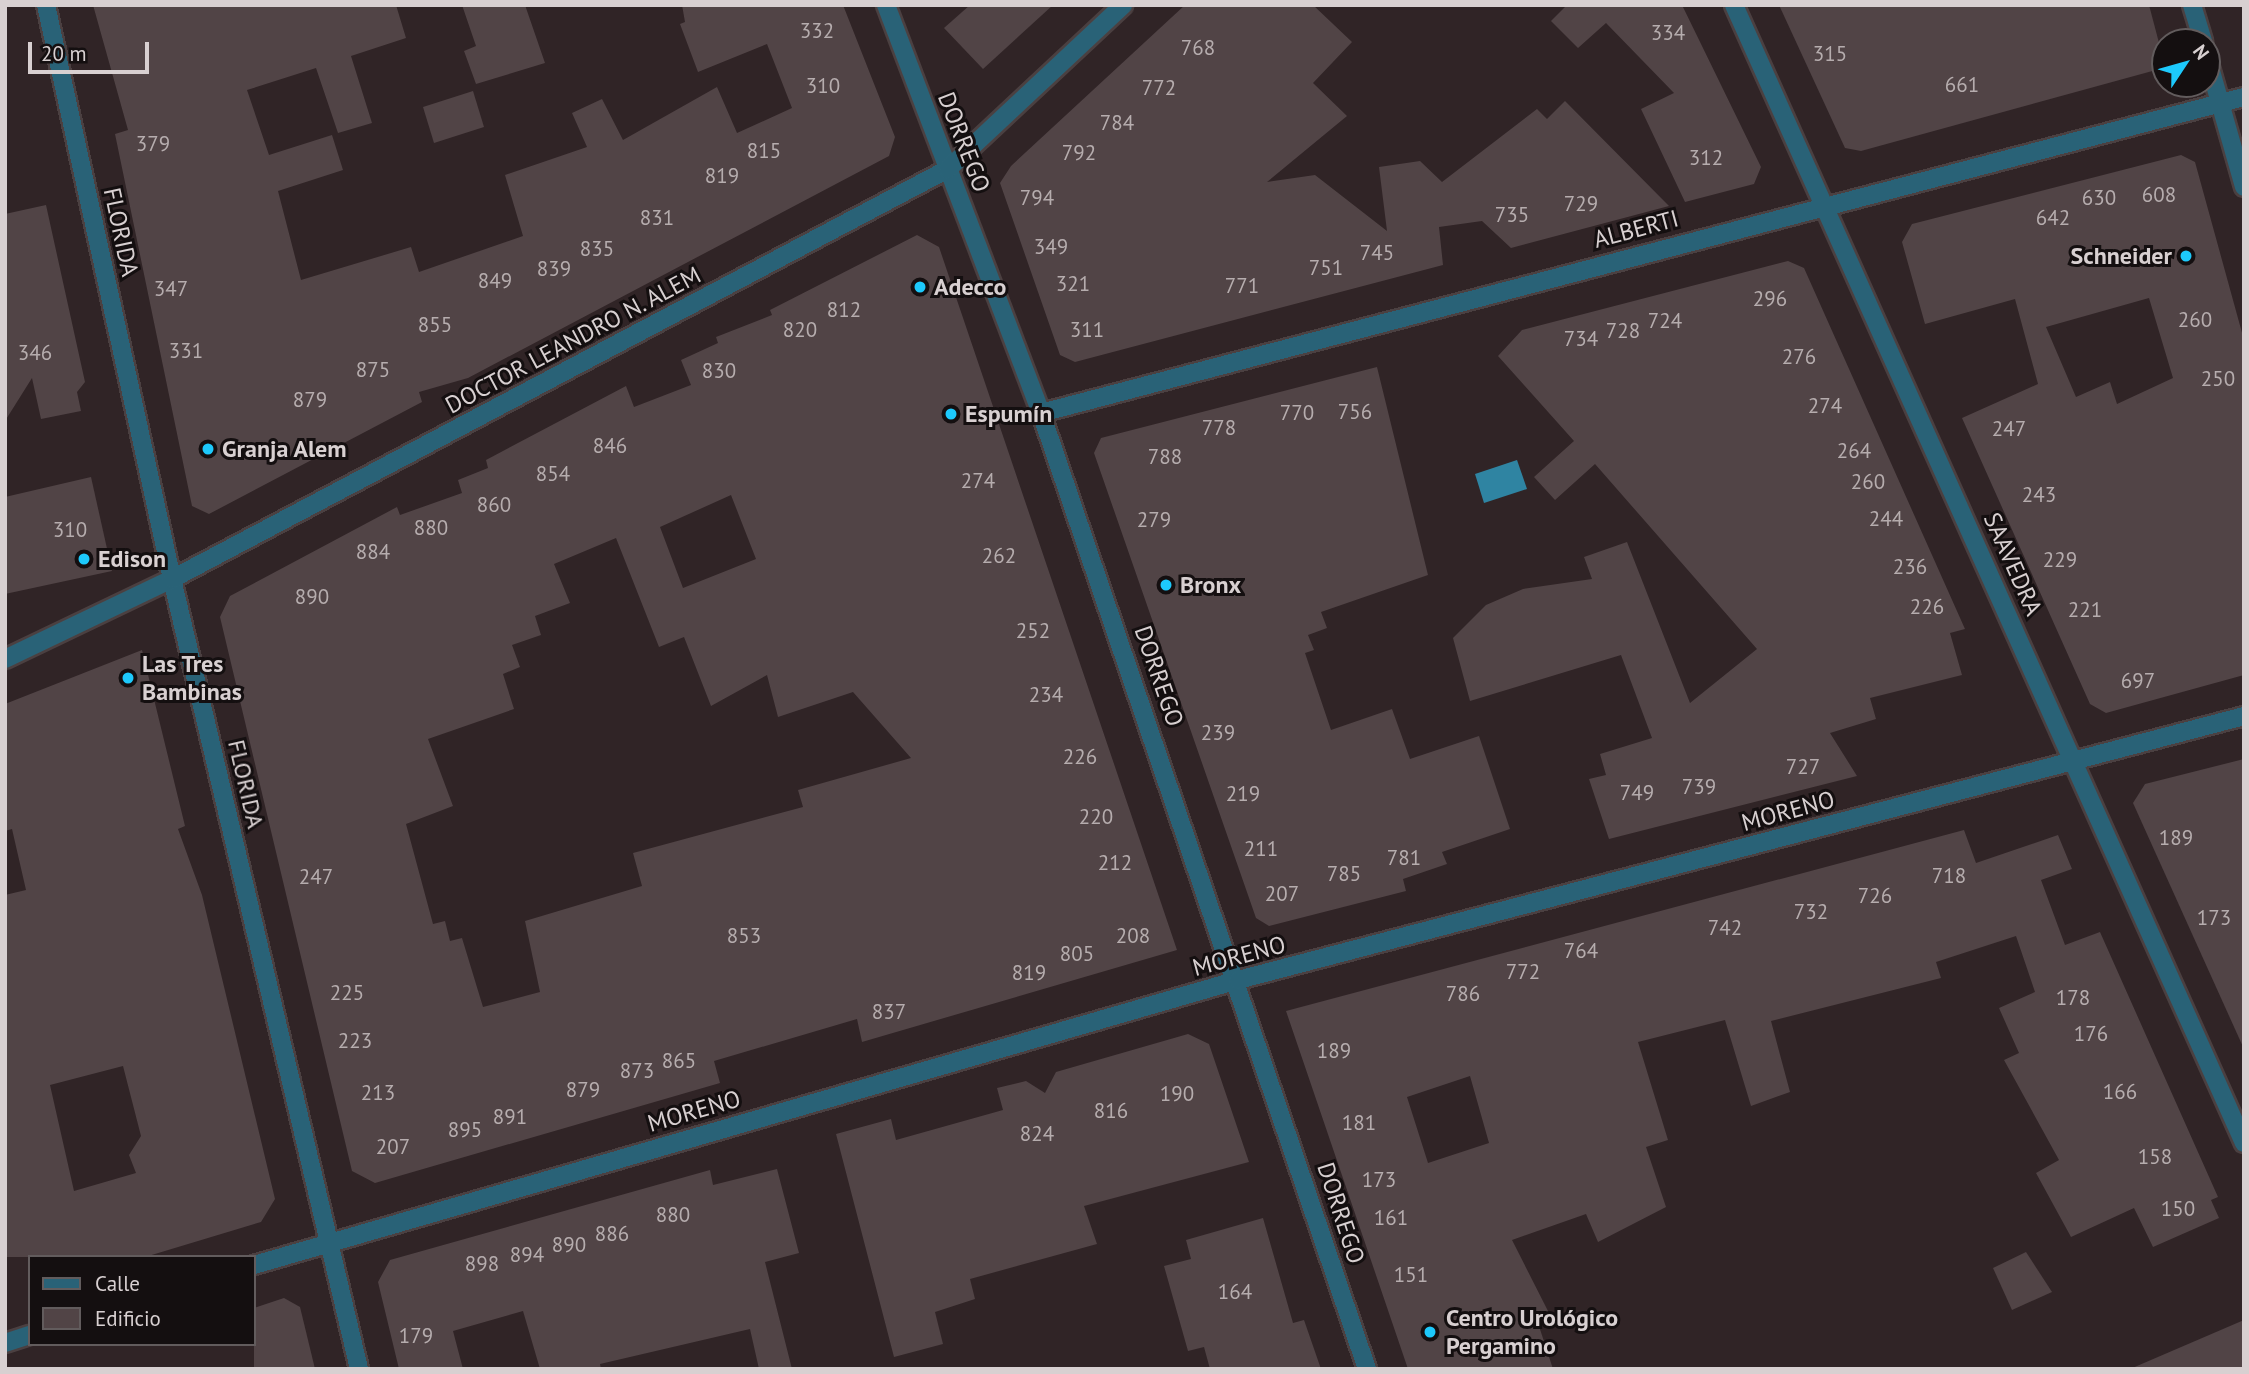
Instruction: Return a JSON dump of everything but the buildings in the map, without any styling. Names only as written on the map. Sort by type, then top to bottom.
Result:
[{"type":"street","name":"FLORIDA","points":[[46,5],[172,579],[359,1369]]},
{"type":"street","name":"DORREGO","points":[[886,5],[1041,413],[1238,981],[1367,1369]]},
{"type":"street","name":"DOCTOR LEANDRO N. ALEM","points":[[5,659],[172,579],[948,169],[1123,5]]},
{"type":"street","name":"SAAVEDRA","points":[[1734,5],[2244,1143]]},
{"type":"street","points":[[2192,5],[2199,28]]},
{"type":"street","name":"ALBERTI","points":[[1041,413],[1824,205],[2244,97]]},
{"type":"street","points":[[2219,98],[2244,187]]},
{"type":"street","name":"MORENO","points":[[256,1264],[1238,981],[2244,716]]},
{"type":"street","points":[[5,1343],[28,1336]]},
{"type":"water","points":[[1517,460],[1527,489],[1484,503],[1475,474]]},
{"type":"place","name":"Schneider","points":[[2186,256]]},
{"type":"place","name":"Adecco","points":[[920,287]]},
{"type":"place","name":"Espumín","points":[[951,414]]},
{"type":"place","name":"Granja Alem","points":[[208,449]]},
{"type":"place","name":"Edison","points":[[84,559]]},
{"type":"place","name":"Bronx","points":[[1166,585]]},
{"type":"place","name":"Las Tres Bambinas","points":[[128,678]]},
{"type":"place","name":"Centro Urológico Pergamino","points":[[1430,1332]]}]
